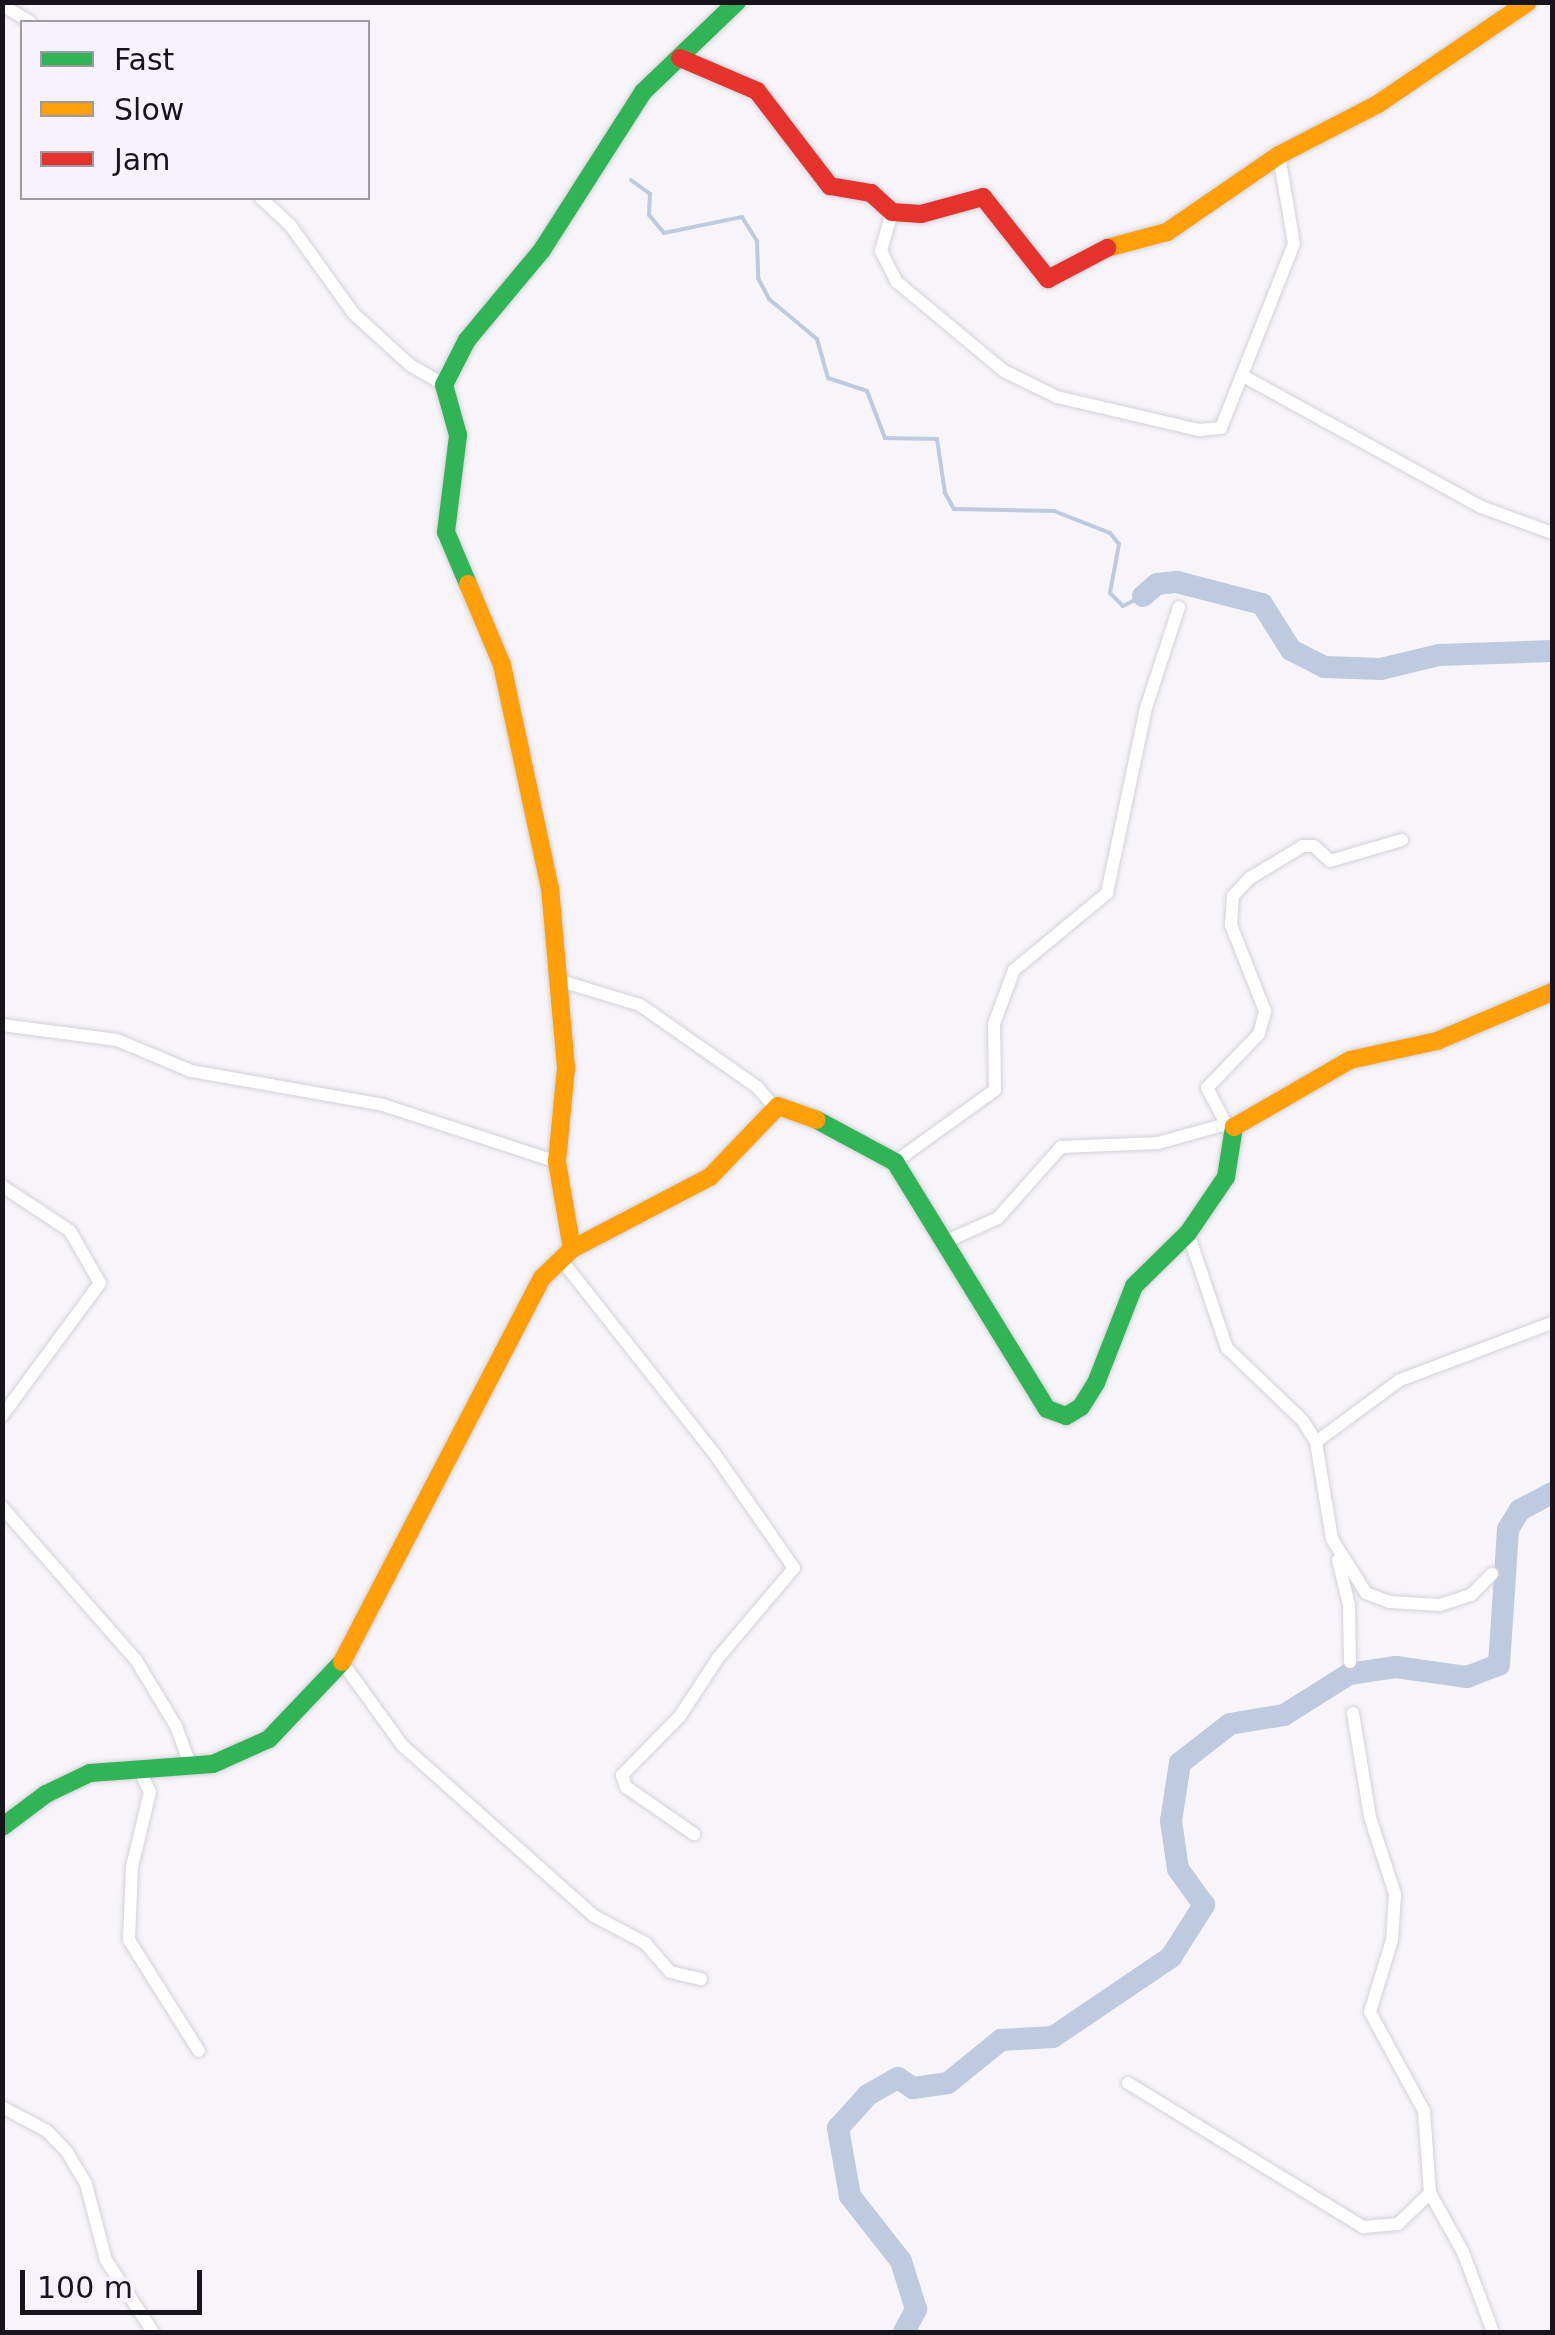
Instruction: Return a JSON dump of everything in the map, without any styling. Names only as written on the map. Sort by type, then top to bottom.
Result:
[{"type":"street","points":[[444,385],[467,340],[542,250],[620,123],[737,2]]},
{"type":"street","points":[[680,58],[757,91],[824,182],[871,194],[892,212],[938,212],[983,197],[1048,279],[1107,248],[1167,232],[1280,155],[1378,104],[1528,2]]},
{"type":"street","points":[[2,5],[27,20]]},
{"type":"street","points":[[892,212],[882,251],[897,282],[966,344],[1026,385],[1199,430],[1226,424],[1294,244],[1280,155]]},
{"type":"street","points":[[264,200],[368,328],[444,385],[458,434],[446,532],[510,695],[545,856],[561,981],[566,1084],[556,1162],[566,1253],[794,1568],[718,1658],[680,1716],[622,1776],[626,1787],[694,1834]]},
{"type":"street","points":[[1243,376],[1482,507],[1552,532]]},
{"type":"street","points":[[895,1162],[996,1090],[994,1024],[1014,970],[1107,893],[1146,708],[1178,607]]},
{"type":"street","points":[[2,1827],[46,1794],[90,1773],[191,1767],[269,1739],[342,1662],[524,1306],[566,1253],[682,1197],[775,1108],[783,1105],[848,1132],[895,1162],[1047,1409],[1066,1416],[1081,1407],[1096,1384],[1134,1286],[1188,1233],[1226,1177],[1228,1127],[1207,1088],[1259,1034],[1265,1011],[1232,925],[1233,896],[1250,878],[1304,846],[1314,846],[1330,861],[1402,840]]},
{"type":"street","points":[[561,981],[640,1004],[756,1087],[775,1108]]},
{"type":"street","points":[[947,1241],[998,1218],[1062,1147],[1144,1145],[1228,1127],[1350,1060],[1436,1041],[1552,992]]},
{"type":"street","points":[[2,1025],[117,1040],[192,1071],[382,1105],[556,1162]]},
{"type":"street","points":[[2,1186],[70,1232],[100,1282],[2,1416]]},
{"type":"street","points":[[1188,1233],[1227,1348],[1303,1421],[1316,1442],[1332,1538],[1349,1605],[1350,1662]]},
{"type":"street","points":[[1316,1442],[1400,1380],[1552,1323]]},
{"type":"street","points":[[2,1507],[136,1660],[176,1726],[191,1767]]},
{"type":"street","points":[[1332,1538],[1366,1593],[1389,1602],[1456,1602],[1492,1574]]},
{"type":"street","points":[[342,1662],[402,1745],[594,1916],[645,1944],[670,1972],[701,1979]]},
{"type":"street","points":[[1353,1713],[1370,1816],[1394,1894],[1392,1940],[1370,2012],[1424,2111],[1430,2194],[1463,2252],[1493,2332]]},
{"type":"street","points":[[140,1771],[150,1792],[132,1867],[129,1940],[199,2051]]},
{"type":"street","points":[[1128,2083],[1363,2227],[1398,2224],[1430,2194]]},
{"type":"street","points":[[2,2107],[46,2130],[67,2152],[86,2184],[106,2260],[153,2332]]},
{"type":"waterway","points":[[631,180],[650,194],[649,215],[664,233],[742,217],[757,241],[758,278],[769,299],[817,339],[828,378],[867,391],[885,438],[937,439],[945,493],[954,509],[1054,511],[1110,533],[1119,544],[1110,593],[1123,606],[1143,596]]},
{"type":"waterway","points":[[1143,596],[1157,584],[1177,582],[1262,604],[1291,650],[1324,667],[1381,669],[1439,655],[1552,651]]},
{"type":"waterway","points":[[904,2332],[916,2309],[901,2261],[850,2196],[838,2128],[868,2095],[898,2078],[913,2088],[948,2083],[1001,2040],[1053,2037],[1171,1957],[1204,1905],[1178,1869],[1171,1821],[1180,1763],[1230,1724],[1284,1715],[1349,1674],[1396,1667],[1467,1677],[1499,1665],[1508,1529],[1520,1510],[1552,1493]]},
{"type":"traffic: fast","points":[[468,584],[446,532],[458,435],[444,385],[467,340],[542,250],[643,92],[737,2]]},
{"type":"traffic: fast","points":[[817,1120],[895,1162],[1047,1409],[1066,1416],[1081,1407],[1096,1383],[1134,1286],[1188,1233],[1226,1177],[1234,1127]]},
{"type":"traffic: fast","points":[[2,1827],[46,1794],[90,1773],[213,1764],[269,1739],[342,1662]]},
{"type":"traffic: slow","points":[[1107,248],[1167,232],[1279,155],[1378,104],[1528,2]]},
{"type":"traffic: slow","points":[[468,584],[502,665],[550,888],[566,1068],[557,1162],[572,1249]]},
{"type":"traffic: slow","points":[[1234,1127],[1350,1060],[1437,1041],[1552,992]]},
{"type":"traffic: slow","points":[[342,1662],[542,1278],[572,1249],[710,1177],[778,1106],[817,1120]]},
{"type":"traffic: jam","points":[[680,58],[757,91],[830,186],[871,193],[892,212],[921,214],[983,197],[1048,279],[1107,248]]}]
